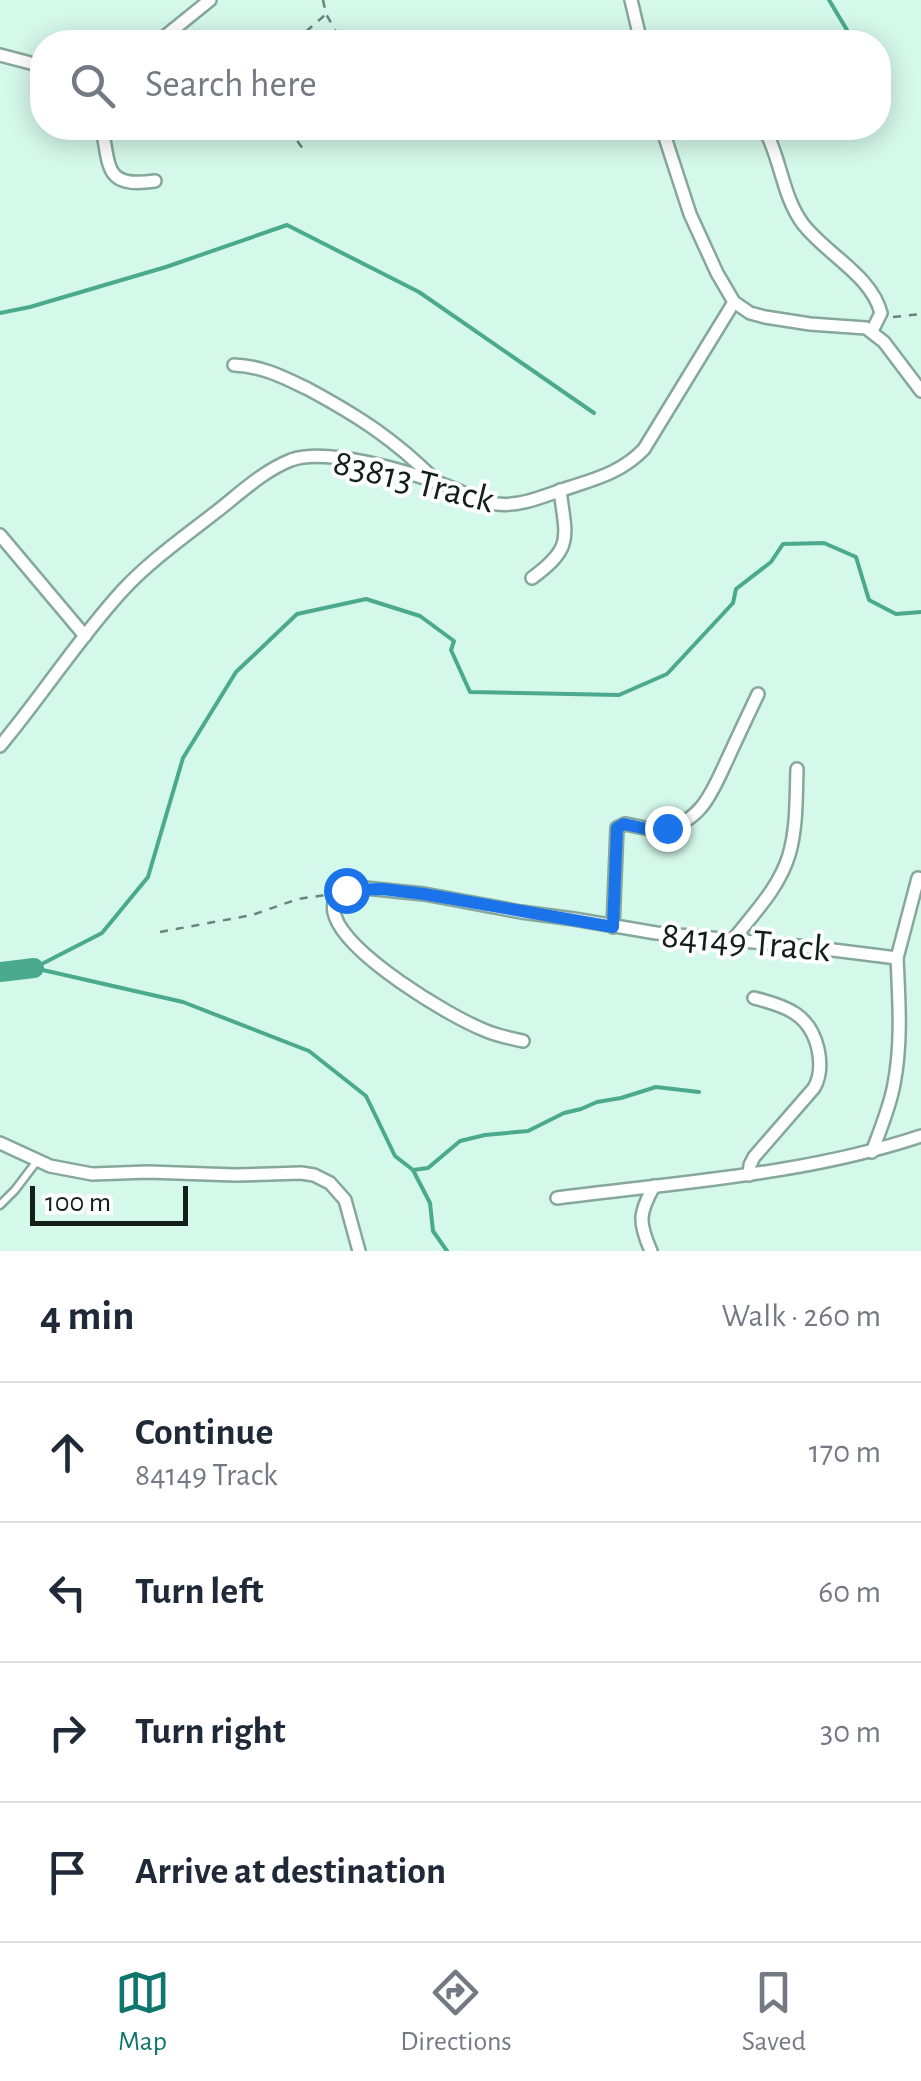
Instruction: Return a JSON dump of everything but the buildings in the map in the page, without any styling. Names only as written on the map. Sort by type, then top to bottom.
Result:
[{"type":"street","points":[[173,30],[210,0]]},
{"type":"street","points":[[631,0],[639,30]]},
{"type":"street","points":[[0,55],[30,63]]},
{"type":"street","points":[[105,140],[113,175],[126,183],[155,181]]},
{"type":"street","points":[[666,140],[690,214],[734,302],[765,317],[872,331],[921,392]]},
{"type":"street","points":[[770,140],[800,221],[871,292],[880,308],[880,318],[872,331]]},
{"type":"street","name":"83813 Track","points":[[0,746],[121,592],[159,557],[279,466],[310,456],[336,456],[503,505],[620,470],[644,449],[734,302]]},
{"type":"street","points":[[234,364],[269,370],[353,414],[395,442],[438,483]]},
{"type":"street","points":[[532,578],[557,558],[562,548],[560,490]]},
{"type":"street","points":[[0,535],[85,636]]},
{"type":"street","points":[[613,927],[617,828],[624,824],[667,828],[702,807],[716,789],[758,694]]},
{"type":"street","points":[[733,940],[766,900],[788,857],[798,769]]},
{"type":"street","points":[[872,1152],[896,1073],[898,958],[918,878]]},
{"type":"street","name":"84149 Track","points":[[337,894],[365,888],[424,894],[656,934],[898,958]]},
{"type":"street","points":[[337,894],[335,918],[361,952],[457,1018],[487,1032],[522,1041]]},
{"type":"street","points":[[749,1175],[754,1158],[814,1088],[820,1067],[814,1034],[799,1016],[754,998]]},
{"type":"street","points":[[557,1198],[749,1175],[872,1152],[921,1136]]},
{"type":"street","points":[[0,1143],[76,1172],[314,1175],[330,1182],[345,1200],[358,1251]]},
{"type":"street","points":[[652,1251],[643,1232],[641,1212],[654,1186]]},
{"type":"lane","points":[[0,1204],[37,1160]]},
{"type":"path","points":[[323,0],[335,30]]},
{"type":"path","points":[[308,30],[326,14]]},
{"type":"path","points":[[296,140],[303,150]]},
{"type":"path","points":[[880,318],[921,314]]},
{"type":"path","points":[[160,932],[238,918],[298,899],[337,894]]},
{"type":"waterway","points":[[829,0],[847,30]]},
{"type":"waterway","points":[[0,313],[166,267],[287,225],[419,292],[594,413]]},
{"type":"waterway","points":[[34,968],[102,933],[148,877],[183,758],[236,672],[297,614],[366,599],[420,616],[454,641],[451,650],[470,692],[619,695],[667,674],[733,603],[736,589],[771,562],[783,544],[824,543],[856,557],[869,600],[896,614],[921,612]]},
{"type":"waterway","points":[[34,968],[183,1002],[309,1051],[366,1096],[395,1156],[413,1170],[430,1203],[433,1231],[447,1251]]},
{"type":"waterway","points":[[0,972],[34,968]]},
{"type":"waterway","points":[[413,1170],[428,1168],[460,1141],[528,1131],[597,1102],[656,1087],[699,1092]]},
{"type":"route","points":[[346,890],[424,894],[613,927],[617,828],[624,824],[667,828]]}]
